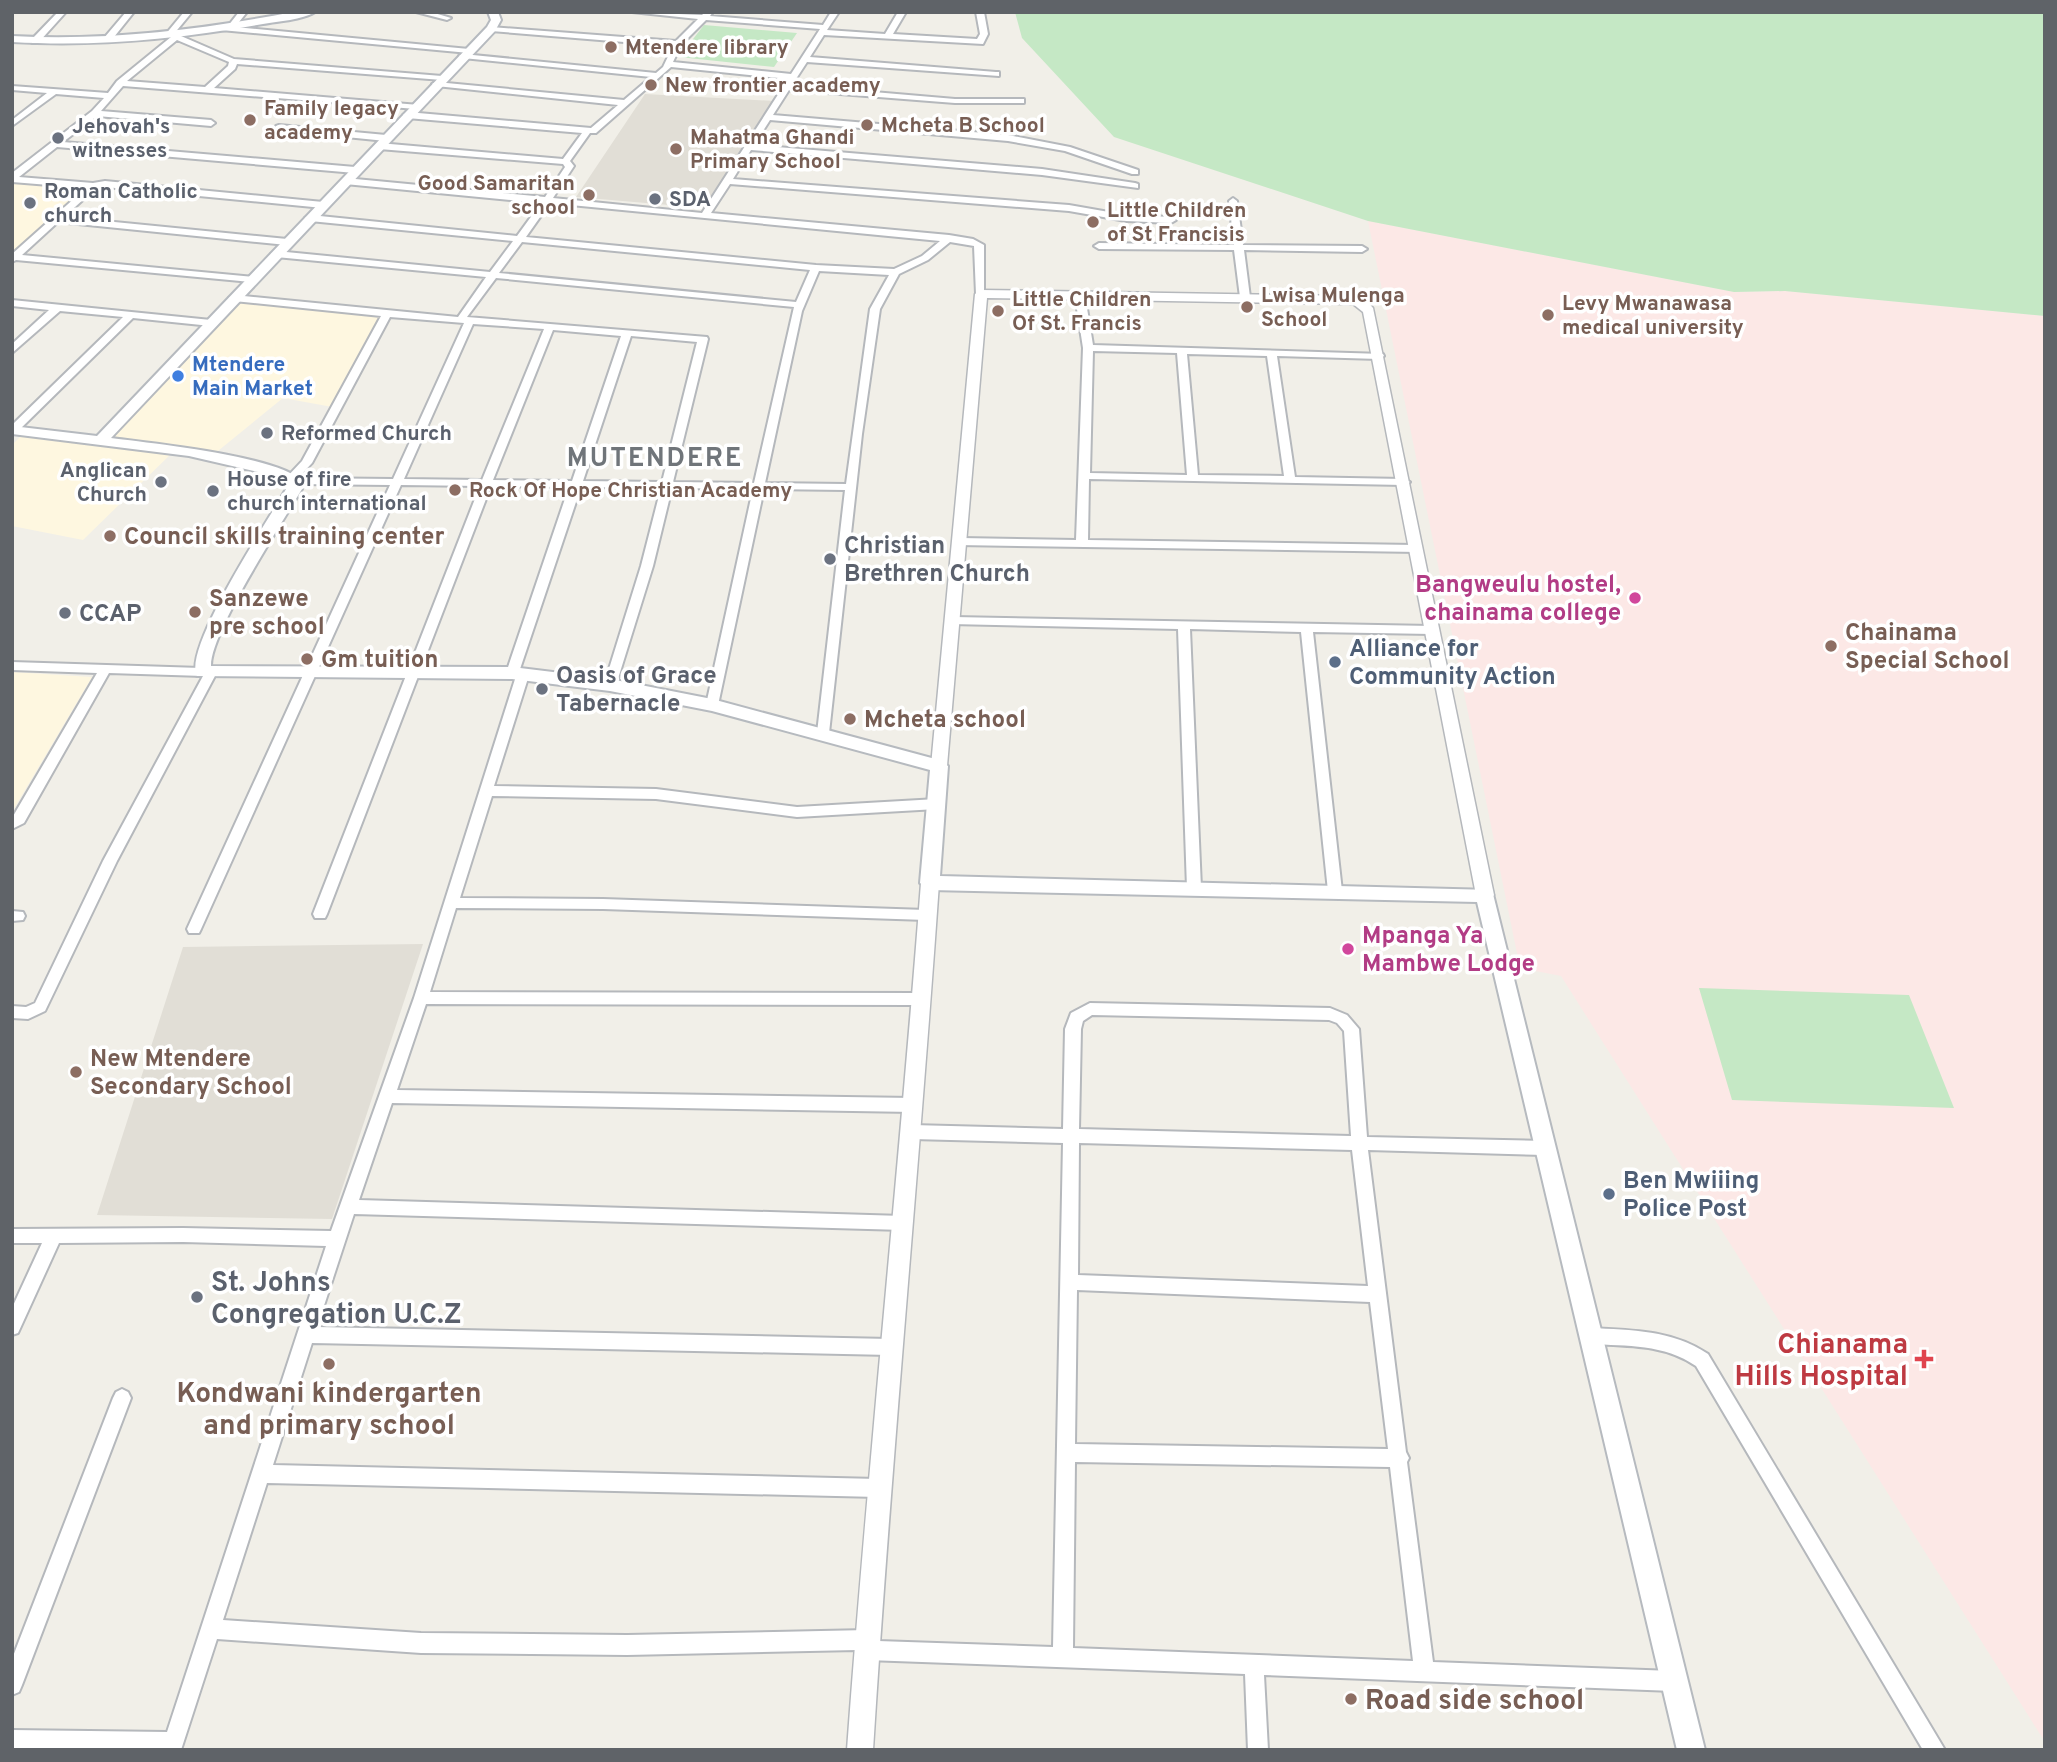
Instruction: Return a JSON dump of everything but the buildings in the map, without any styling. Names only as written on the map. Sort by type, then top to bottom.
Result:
[{"type":"main road","points":[[12,39],[107,40],[175,36],[310,12]]},
{"type":"main road","points":[[101,440],[491,29],[496,20],[493,12]]},
{"type":"main road","points":[[14,433],[101,440],[231,460],[293,480],[294,489],[202,654],[206,673],[518,674],[610,685],[712,705],[939,766],[930,883],[1485,895],[1691,1750]]},
{"type":"street","points":[[35,41],[62,12]]},
{"type":"street","points":[[107,40],[130,12]]},
{"type":"street","points":[[12,178],[95,113],[120,83],[175,36],[188,12]]},
{"type":"street","points":[[227,28],[243,12]]},
{"type":"street","points":[[420,12],[447,18]]},
{"type":"street","points":[[639,12],[707,15],[887,37],[982,42],[981,12]]},
{"type":"street","points":[[765,23],[772,12]]},
{"type":"street","points":[[706,214],[835,12]]},
{"type":"street","points":[[887,37],[902,12]]},
{"type":"street","points":[[120,83],[587,131],[596,129],[668,64],[678,44],[707,15]]},
{"type":"street","points":[[227,28],[656,75]]},
{"type":"street","points":[[491,29],[678,44]]},
{"type":"street","points":[[175,36],[233,61],[625,103]]},
{"type":"street","points":[[803,59],[996,74]]},
{"type":"street","points":[[207,90],[232,67],[233,61]]},
{"type":"street","points":[[668,64],[792,77]]},
{"type":"street","points":[[788,87],[955,101],[1021,102]]},
{"type":"street","points":[[12,88],[110,96]]},
{"type":"street","points":[[13,122],[54,92]]},
{"type":"street","points":[[95,113],[211,123]]},
{"type":"street","points":[[768,117],[1007,138],[1067,149],[1135,172]]},
{"type":"street","points":[[194,929],[397,484],[466,320],[490,276],[549,199],[570,166],[565,162],[279,128]]},
{"type":"street","points":[[565,162],[587,131]]},
{"type":"street","points":[[56,144],[355,170]]},
{"type":"street","points":[[748,147],[1042,172],[1135,186]]},
{"type":"street","points":[[12,178],[323,205]]},
{"type":"street","points":[[345,181],[949,238],[979,245],[981,294],[939,766]]},
{"type":"street","points":[[727,181],[1069,208],[1126,218],[1171,220]]},
{"type":"street","points":[[14,258],[93,186]]},
{"type":"street","points":[[1233,201],[1245,297]]},
{"type":"street","points":[[310,218],[816,268],[895,272],[925,258],[949,238]]},
{"type":"street","points":[[56,219],[288,242]]},
{"type":"street","points":[[1099,246],[1362,248]]},
{"type":"street","points":[[276,254],[800,305]]},
{"type":"street","points":[[14,258],[251,279]]},
{"type":"street","points":[[712,705],[800,305],[816,268]]},
{"type":"street","points":[[823,733],[851,487],[875,310],[895,272]]},
{"type":"street","points":[[981,294],[1347,299],[1362,303],[1369,312],[1379,356],[1415,550],[1485,895]]},
{"type":"street","points":[[1080,296],[1088,348],[1082,542]]},
{"type":"street","points":[[234,298],[387,314],[703,339],[647,566],[610,685]]},
{"type":"street","points":[[12,303],[211,323]]},
{"type":"street","points":[[12,350],[57,308]]},
{"type":"street","points":[[293,480],[307,463],[387,314]]},
{"type":"street","points":[[14,433],[131,315]]},
{"type":"street","points":[[320,914],[411,674],[550,326]]},
{"type":"street","points":[[12,1740],[173,1746],[337,1239],[421,998],[487,791],[518,674],[627,334]]},
{"type":"street","points":[[1088,348],[1379,356]]},
{"type":"street","points":[[1182,351],[1193,477]]},
{"type":"street","points":[[1271,352],[1290,478]]},
{"type":"street","points":[[1084,476],[1404,482]]},
{"type":"street","points":[[293,480],[397,484],[851,487]]},
{"type":"street","points":[[961,542],[1082,542],[1415,550]]},
{"type":"street","points":[[954,621],[1432,630]]},
{"type":"street","points":[[1184,626],[1194,888]]},
{"type":"street","points":[[1307,629],[1335,891]]},
{"type":"street","points":[[12,666],[206,673],[110,861],[40,1007],[27,1013],[12,1012]]},
{"type":"street","points":[[12,824],[19,820],[105,670]]},
{"type":"street","points":[[487,791],[656,794],[797,812],[937,804]]},
{"type":"street","points":[[860,1750],[878,1488],[912,1132],[919,999],[930,883]]},
{"type":"street","points":[[451,903],[616,904],[926,915]]},
{"type":"street","points":[[421,998],[919,999]]},
{"type":"street","points":[[1063,1658],[1073,1029],[1076,1017],[1090,1009],[1317,1014],[1342,1019],[1351,1029],[1359,1140],[1400,1458],[1424,1672]]},
{"type":"street","points":[[386,1096],[913,1105]]},
{"type":"street","points":[[912,1132],[1359,1140],[1545,1148]]},
{"type":"street","points":[[349,1206],[903,1223]]},
{"type":"street","points":[[12,1236],[183,1235],[337,1239]]},
{"type":"street","points":[[12,1327],[54,1236]]},
{"type":"street","points":[[1070,1282],[1378,1294]]},
{"type":"street","points":[[306,1335],[890,1346]]},
{"type":"street","points":[[1590,1336],[1673,1343],[1691,1350],[1702,1360],[1935,1750]]},
{"type":"street","points":[[12,1685],[122,1398]]},
{"type":"street","points":[[1068,1453],[1400,1458]]},
{"type":"street","points":[[261,1475],[878,1488]]},
{"type":"street","points":[[212,1629],[421,1643],[868,1645],[1063,1658],[1673,1681]]},
{"type":"street","points":[[1254,1665],[1258,1750]]},
{"type":"shaded area","name":"Mahatma Ghandi Primary School","points":[[645,94],[775,101],[704,208],[576,197]]},
{"type":"shaded area","points":[[12,179],[95,187],[12,262]]},
{"type":"shaded area","name":"Chianama Hills Hospital","points":[[1368,221],[1734,292],[1785,291],[2045,316],[2045,1742],[1561,976],[1520,968]]},
{"type":"shaded area","name":"Mtendere Main Market","points":[[238,297],[389,314],[338,408],[283,398],[213,455],[176,449],[83,540],[12,526],[12,445],[27,430],[103,439]]},
{"type":"shaded area","points":[[12,672],[92,677],[12,812]]},
{"type":"shaded area","points":[[423,944],[332,1219],[97,1215],[183,947]]},
{"type":"green space","points":[[1015,12],[2045,12],[2045,316],[1785,291],[1734,292],[1368,221],[1114,137],[1022,38]]},
{"type":"green space","points":[[704,25],[797,33],[774,67],[679,57]]},
{"type":"green space","points":[[1699,988],[1909,995],[1954,1108],[1732,1100]]},
{"type":"place","name":"Mtendere library","points":[[611,47]]},
{"type":"place","name":"New frontier academy","points":[[651,85]]},
{"type":"place","name":"Family legacy academy","points":[[250,120]]},
{"type":"place","name":"Mcheta B School","points":[[867,125]]},
{"type":"place","name":"Jehovah's witnesses","points":[[58,138]]},
{"type":"place","name":"Mahatma Ghandi Primary School","points":[[676,149]]},
{"type":"place","name":"Good Samaritan school","points":[[589,195]]},
{"type":"place","name":"SDA","points":[[655,199]]},
{"type":"place","name":"Roman Catholic church","points":[[30,203]]},
{"type":"place","name":"Little Children of St Francisis","points":[[1093,222]]},
{"type":"place","name":"Lwisa Mulenga School","points":[[1247,307]]},
{"type":"place","name":"Little Children Of St. Francis","points":[[998,311]]},
{"type":"place","name":"Levy Mwanawasa medical university","points":[[1548,315]]},
{"type":"place","name":"Mtendere Main Market","points":[[178,376]]},
{"type":"place","name":"Reformed Church","points":[[267,433]]},
{"type":"place","name":"Anglican Church","points":[[161,482]]},
{"type":"place","name":"Rock Of Hope Christian Academy","points":[[455,490]]},
{"type":"place","name":"House of fire church international","points":[[213,491]]},
{"type":"place","name":"Council skills training center","points":[[110,536]]},
{"type":"place","name":"Christian Brethren Church","points":[[830,559]]},
{"type":"place","name":"Bangweulu hostel, chainama college","points":[[1635,598]]},
{"type":"place","name":"Sanzewe pre school","points":[[195,612]]},
{"type":"place","name":"CCAP","points":[[65,613]]},
{"type":"place","name":"Chainama Special School","points":[[1831,646]]},
{"type":"place","name":"Gm tuition","points":[[307,659]]},
{"type":"place","name":"Alliance for Community Action","points":[[1335,662]]},
{"type":"place","name":"Oasis of Grace Tabernacle","points":[[542,689]]},
{"type":"place","name":"Mcheta school","points":[[850,719]]},
{"type":"place","name":"Mpanga Ya Mambwe Lodge","points":[[1348,949]]},
{"type":"place","name":"New Mtendere Secondary School","points":[[76,1072]]},
{"type":"place","name":"Ben Mwiiing Police Post","points":[[1609,1194]]},
{"type":"place","name":"St. Johns Congregation U.C.Z","points":[[197,1297]]},
{"type":"place","name":"Chianama Hills Hospital","points":[[1924,1359]]},
{"type":"place","name":"Kondwani kindergarten and primary school","points":[[329,1364]]},
{"type":"place","name":"Road side school","points":[[1351,1699]]},
{"type":"district","name":"MUTENDERE","points":[[655,457]]}]
